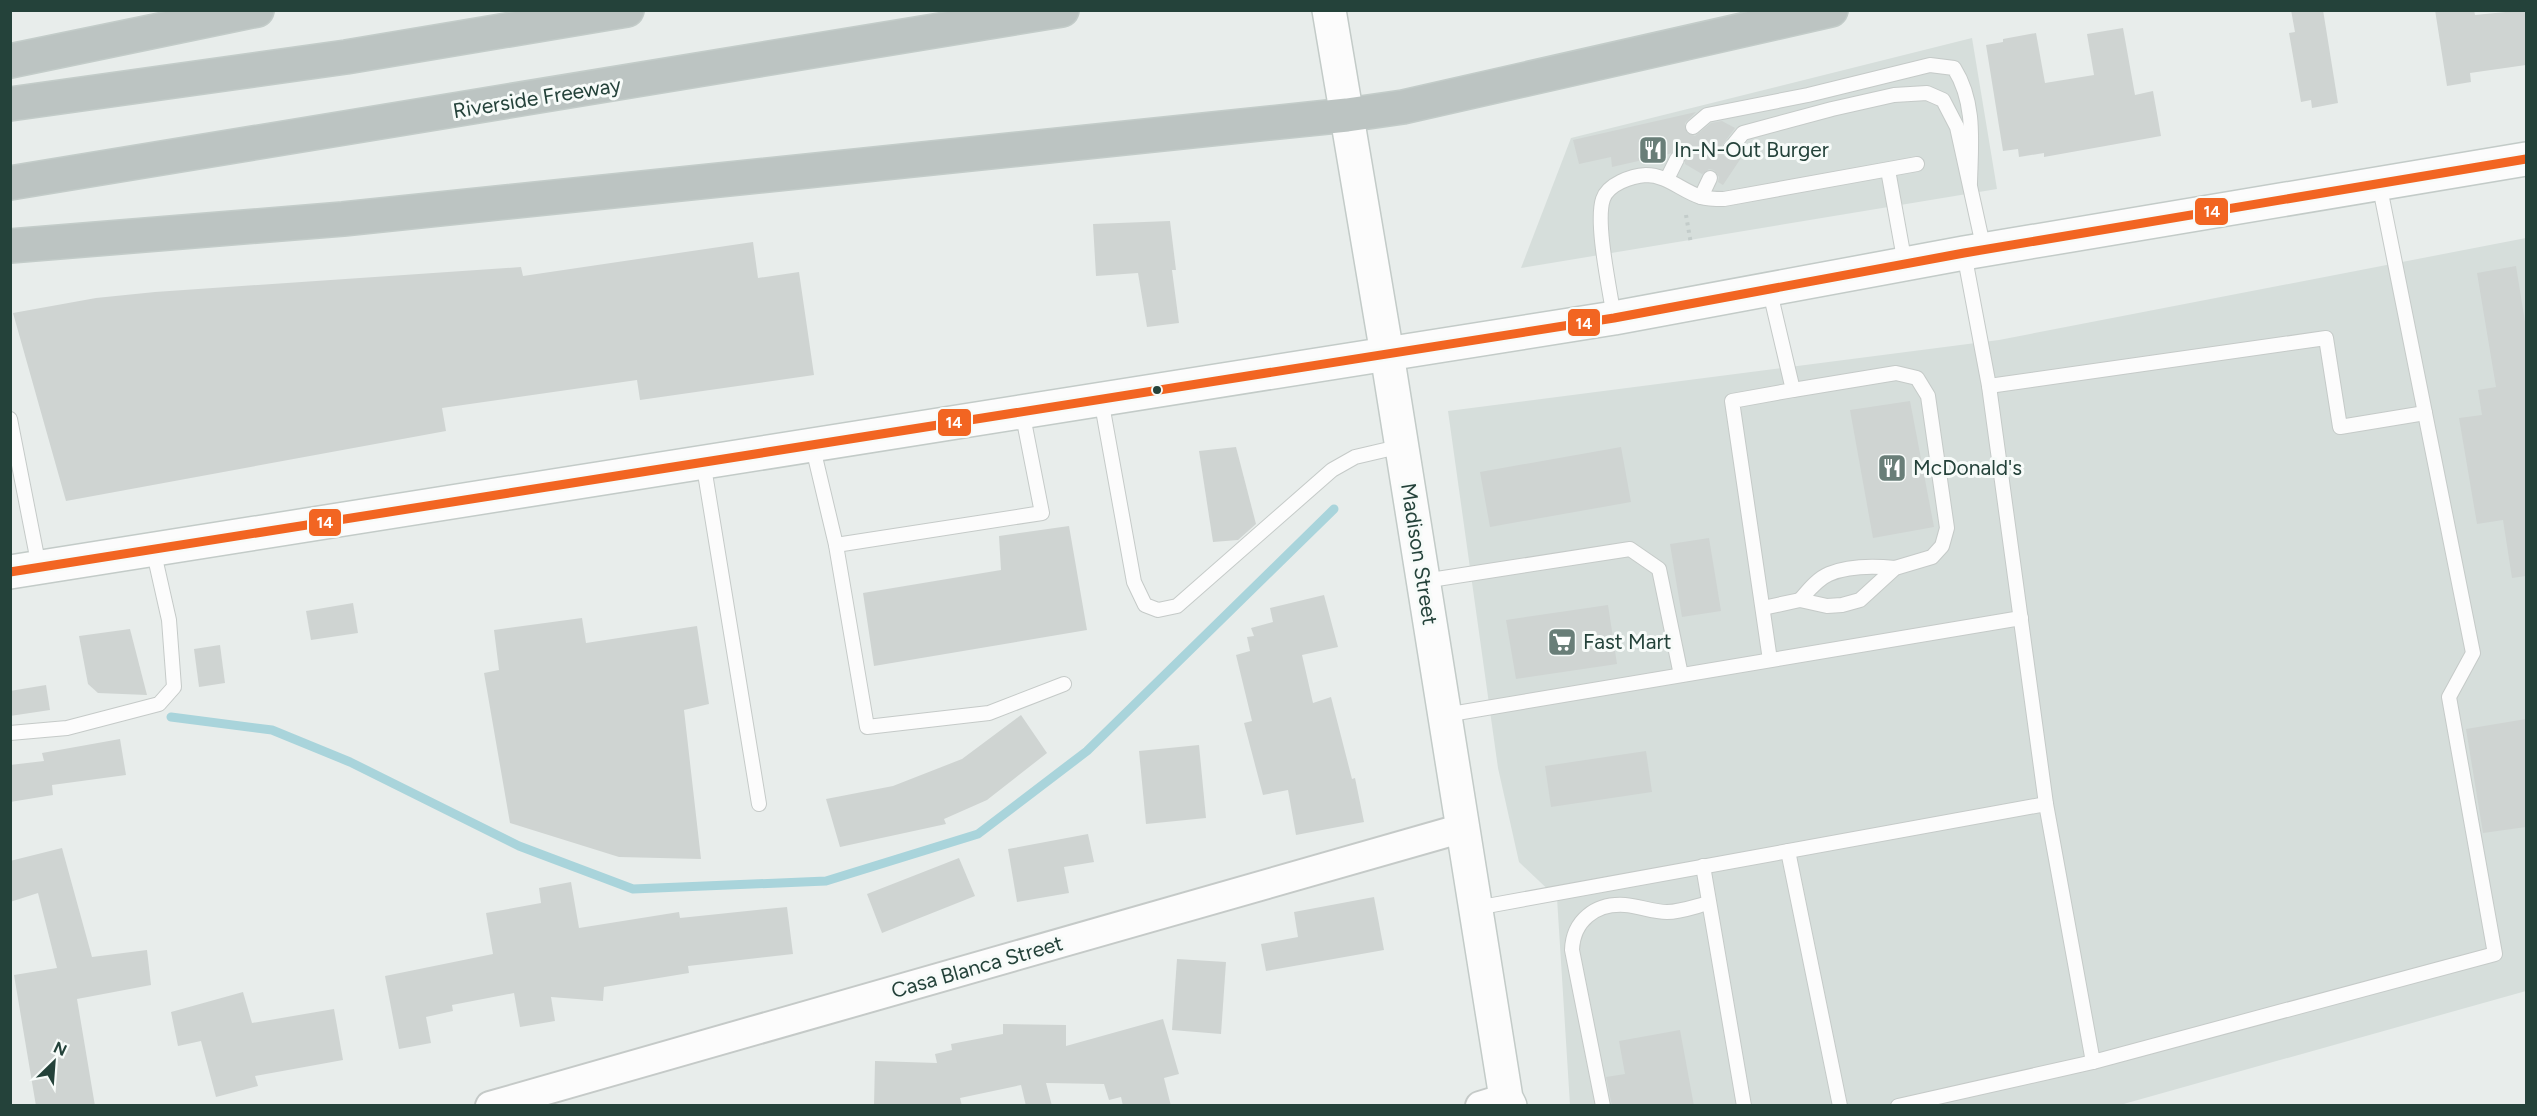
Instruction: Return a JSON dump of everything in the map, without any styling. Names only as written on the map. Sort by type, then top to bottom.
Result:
[{"type":"highway","points":[[10,61],[258,10]]},
{"type":"highway","points":[[10,104],[346,57],[627,10]]},
{"type":"highway","name":"Riverside Freeway","points":[[10,183],[1062,10]]},
{"type":"highway","points":[[10,246],[343,219],[1403,108],[1831,10]]},
{"type":"main road","name":"Madison Street","points":[[1329,10],[1476,908],[1500,1104]]},
{"type":"main road","points":[[25,570],[1614,318],[1905,264],[2526,159]]},
{"type":"street","name":"Casa Blanca Street","points":[[490,1106],[1463,828]]},
{"type":"lane","points":[[1693,126],[1707,115],[1808,95],[1930,65],[1954,68],[1966,87],[1972,131],[1970,183],[1974,252],[1989,386],[2046,804],[2093,1062]]},
{"type":"lane","points":[[1730,149],[1743,133],[1894,95],[1927,93],[1943,100],[1957,127],[1970,183]]},
{"type":"lane","points":[[1667,179],[1677,159]]},
{"type":"lane","points":[[1614,318],[1602,220],[1603,199],[1609,189],[1620,182],[1646,175],[1667,179],[1701,197],[1724,199],[1917,164]]},
{"type":"lane","points":[[1888,170],[1905,264]]},
{"type":"lane","points":[[1701,197],[1710,178]]},
{"type":"lane","points":[[1898,1106],[2093,1062],[2495,954],[2449,696],[2472,653],[2379,183]]},
{"type":"lane","points":[[1769,288],[1792,390]]},
{"type":"lane","points":[[1989,386],[2326,338],[2340,427],[2425,413]]},
{"type":"lane","points":[[1770,660],[1732,401],[1896,373],[1917,378],[1928,396],[1947,528],[1942,546],[1932,557],[1895,568],[1861,568],[1828,574],[1814,584],[1800,600]]},
{"type":"lane","points":[[1101,399],[1134,582],[1145,605],[1158,610],[1177,606],[1332,470],[1355,457],[1402,446]]},
{"type":"lane","points":[[836,545],[1042,513],[1022,411]]},
{"type":"lane","points":[[10,419],[25,570]]},
{"type":"lane","points":[[812,444],[836,545],[867,727],[989,713],[1064,684]]},
{"type":"lane","points":[[703,461],[759,804]]},
{"type":"lane","points":[[10,733],[67,728],[159,704],[174,687],[169,620],[153,549]]},
{"type":"lane","points":[[1424,581],[1630,549],[1659,569],[1681,675]]},
{"type":"lane","points":[[1763,608],[1800,600],[1827,606],[1851,603],[1860,600],[1895,568]]},
{"type":"lane","points":[[1445,715],[2021,618]]},
{"type":"lane","points":[[1476,908],[2046,804]]},
{"type":"lane","points":[[1788,850],[1840,1106]]},
{"type":"lane","points":[[1703,866],[1744,1106]]},
{"type":"lane","points":[[1603,1106],[1572,950],[1573,934],[1582,919],[1606,905],[1627,905],[1670,912],[1709,903]]},
{"type":"path","points":[[1686,214],[1690,244]]},
{"type":"shaded area","points":[[1972,38],[1997,189],[1521,268],[1571,138]]},
{"type":"shaded area","points":[[2526,238],[2526,991],[2120,1105],[1570,1105],[1557,898],[1519,862],[1498,768],[1448,411],[1999,340]]},
{"type":"building","points":[[2291,10],[2323,10],[2338,103],[2312,108],[2311,100],[2301,102],[2289,33],[2295,32]]},
{"type":"building","points":[[2435,10],[2474,10],[2475,15],[2526,10],[2526,65],[2470,73],[2471,82],[2447,86]]},
{"type":"building","points":[[2123,28],[2135,95],[2153,91],[2161,136],[2044,157],[2044,153],[2019,157],[2018,149],[2003,151],[1986,45],[2003,42],[2003,39],[2036,33],[2045,83],[2094,75],[2087,34]]},
{"type":"building","name":"In-N-Out Burger","points":[[1696,112],[1685,123],[1687,133],[1695,136],[1711,123],[1722,121],[1735,128],[1721,147],[1724,156],[1733,158],[1740,150],[1747,149],[1723,185],[1718,182],[1719,177],[1714,170],[1709,169],[1702,174],[1685,164],[1685,155],[1677,150],[1669,154],[1612,167],[1611,157],[1579,164],[1573,140]]},
{"type":"building","points":[[1170,221],[1176,270],[1172,270],[1179,323],[1147,327],[1138,273],[1096,276],[1093,224]]},
{"type":"building","points":[[753,242],[758,278],[799,272],[814,375],[640,400],[637,380],[442,408],[446,431],[66,501],[13,313],[96,298],[155,292],[521,267],[523,276]]},
{"type":"building","points":[[2516,266],[2526,328],[2526,576],[2512,578],[2503,520],[2477,524],[2459,418],[2482,415],[2478,390],[2496,387],[2477,273]]},
{"type":"building","name":"McDonald's","points":[[1910,401],[1934,527],[1873,538],[1850,410]]},
{"type":"building","points":[[1236,447],[1256,524],[1238,540],[1213,542],[1199,451]]},
{"type":"building","points":[[1621,447],[1631,502],[1490,527],[1480,472]]},
{"type":"building","points":[[1069,526],[1087,630],[874,666],[863,593],[1001,570],[999,536]]},
{"type":"building","points":[[1709,538],[1721,611],[1682,617],[1670,544]]},
{"type":"building","points":[[1324,595],[1338,647],[1302,655],[1313,703],[1331,697],[1352,779],[1355,778],[1364,822],[1296,835],[1288,790],[1263,795],[1244,723],[1252,721],[1236,655],[1250,651],[1247,637],[1254,636],[1251,628],[1273,622],[1270,608]]},
{"type":"building","points":[[353,603],[358,633],[311,640],[306,611]]},
{"type":"building","name":"Fast Mart","points":[[1608,605],[1617,664],[1516,679],[1506,620]]},
{"type":"building","points":[[582,618],[586,643],[697,626],[709,704],[684,710],[701,859],[619,857],[510,823],[484,673],[499,670],[494,630]]},
{"type":"building","points":[[130,629],[147,695],[98,693],[88,684],[79,636]]},
{"type":"building","points":[[220,645],[225,683],[199,687],[194,649]]},
{"type":"building","points":[[46,685],[50,710],[10,716],[10,691]]},
{"type":"building","points":[[1021,715],[1047,753],[987,800],[944,819],[946,824],[840,847],[826,799],[893,786],[962,759]]},
{"type":"building","points":[[2526,719],[2526,827],[2483,833],[2466,729]]},
{"type":"building","points":[[120,739],[126,775],[52,785],[53,795],[10,802],[10,765],[44,761],[42,753]]},
{"type":"building","points":[[1199,745],[1206,818],[1146,824],[1139,751]]},
{"type":"building","points":[[1646,751],[1652,792],[1551,807],[1545,766]]},
{"type":"building","points":[[1088,834],[1094,862],[1064,867],[1069,893],[1017,902],[1008,849]]},
{"type":"building","points":[[62,848],[92,957],[147,950],[151,985],[77,999],[95,1106],[36,1106],[14,975],[57,968],[38,893],[10,902],[10,861]]},
{"type":"building","points":[[959,858],[975,896],[882,933],[867,894]]},
{"type":"building","points":[[571,882],[579,928],[679,912],[680,918],[787,907],[793,954],[688,966],[689,973],[604,987],[603,1001],[551,997],[555,1021],[520,1027],[514,993],[452,1005],[453,1011],[426,1017],[431,1043],[399,1049],[385,976],[493,954],[486,913],[541,903],[539,888]]},
{"type":"building","points":[[1374,897],[1384,950],[1266,971],[1261,944],[1298,937],[1294,912]]},
{"type":"building","points":[[1177,959],[1226,962],[1221,1034],[1172,1030]]},
{"type":"building","points":[[243,992],[252,1023],[334,1009],[343,1060],[255,1076],[258,1086],[216,1097],[201,1041],[178,1046],[171,1012]]},
{"type":"building","points":[[1163,1019],[1179,1074],[1164,1078],[1171,1106],[1123,1106],[1121,1097],[1109,1100],[1104,1084],[1046,1083],[1052,1106],[1026,1106],[1021,1085],[960,1098],[962,1106],[874,1106],[875,1061],[937,1063],[935,1054],[952,1050],[951,1044],[1003,1034],[1003,1024],[1066,1025],[1066,1046]]},
{"type":"building","points":[[1680,1030],[1694,1106],[1612,1106],[1606,1077],[1625,1074],[1619,1041]]},
{"type":"waterway","points":[[171,717],[272,730],[350,762],[519,846],[633,889],[826,881],[978,834],[1087,751],[1334,509]]},
{"type":"transit line","name":"14","points":[[10,572],[1614,318],[1964,253],[2526,159]]},
{"type":"place","name":"In-N-Out Burger","points":[[1653,150]]},
{"type":"place","name":"McDonald's","points":[[1892,468]]},
{"type":"place","name":"Fast Mart","points":[[1562,642]]}]
